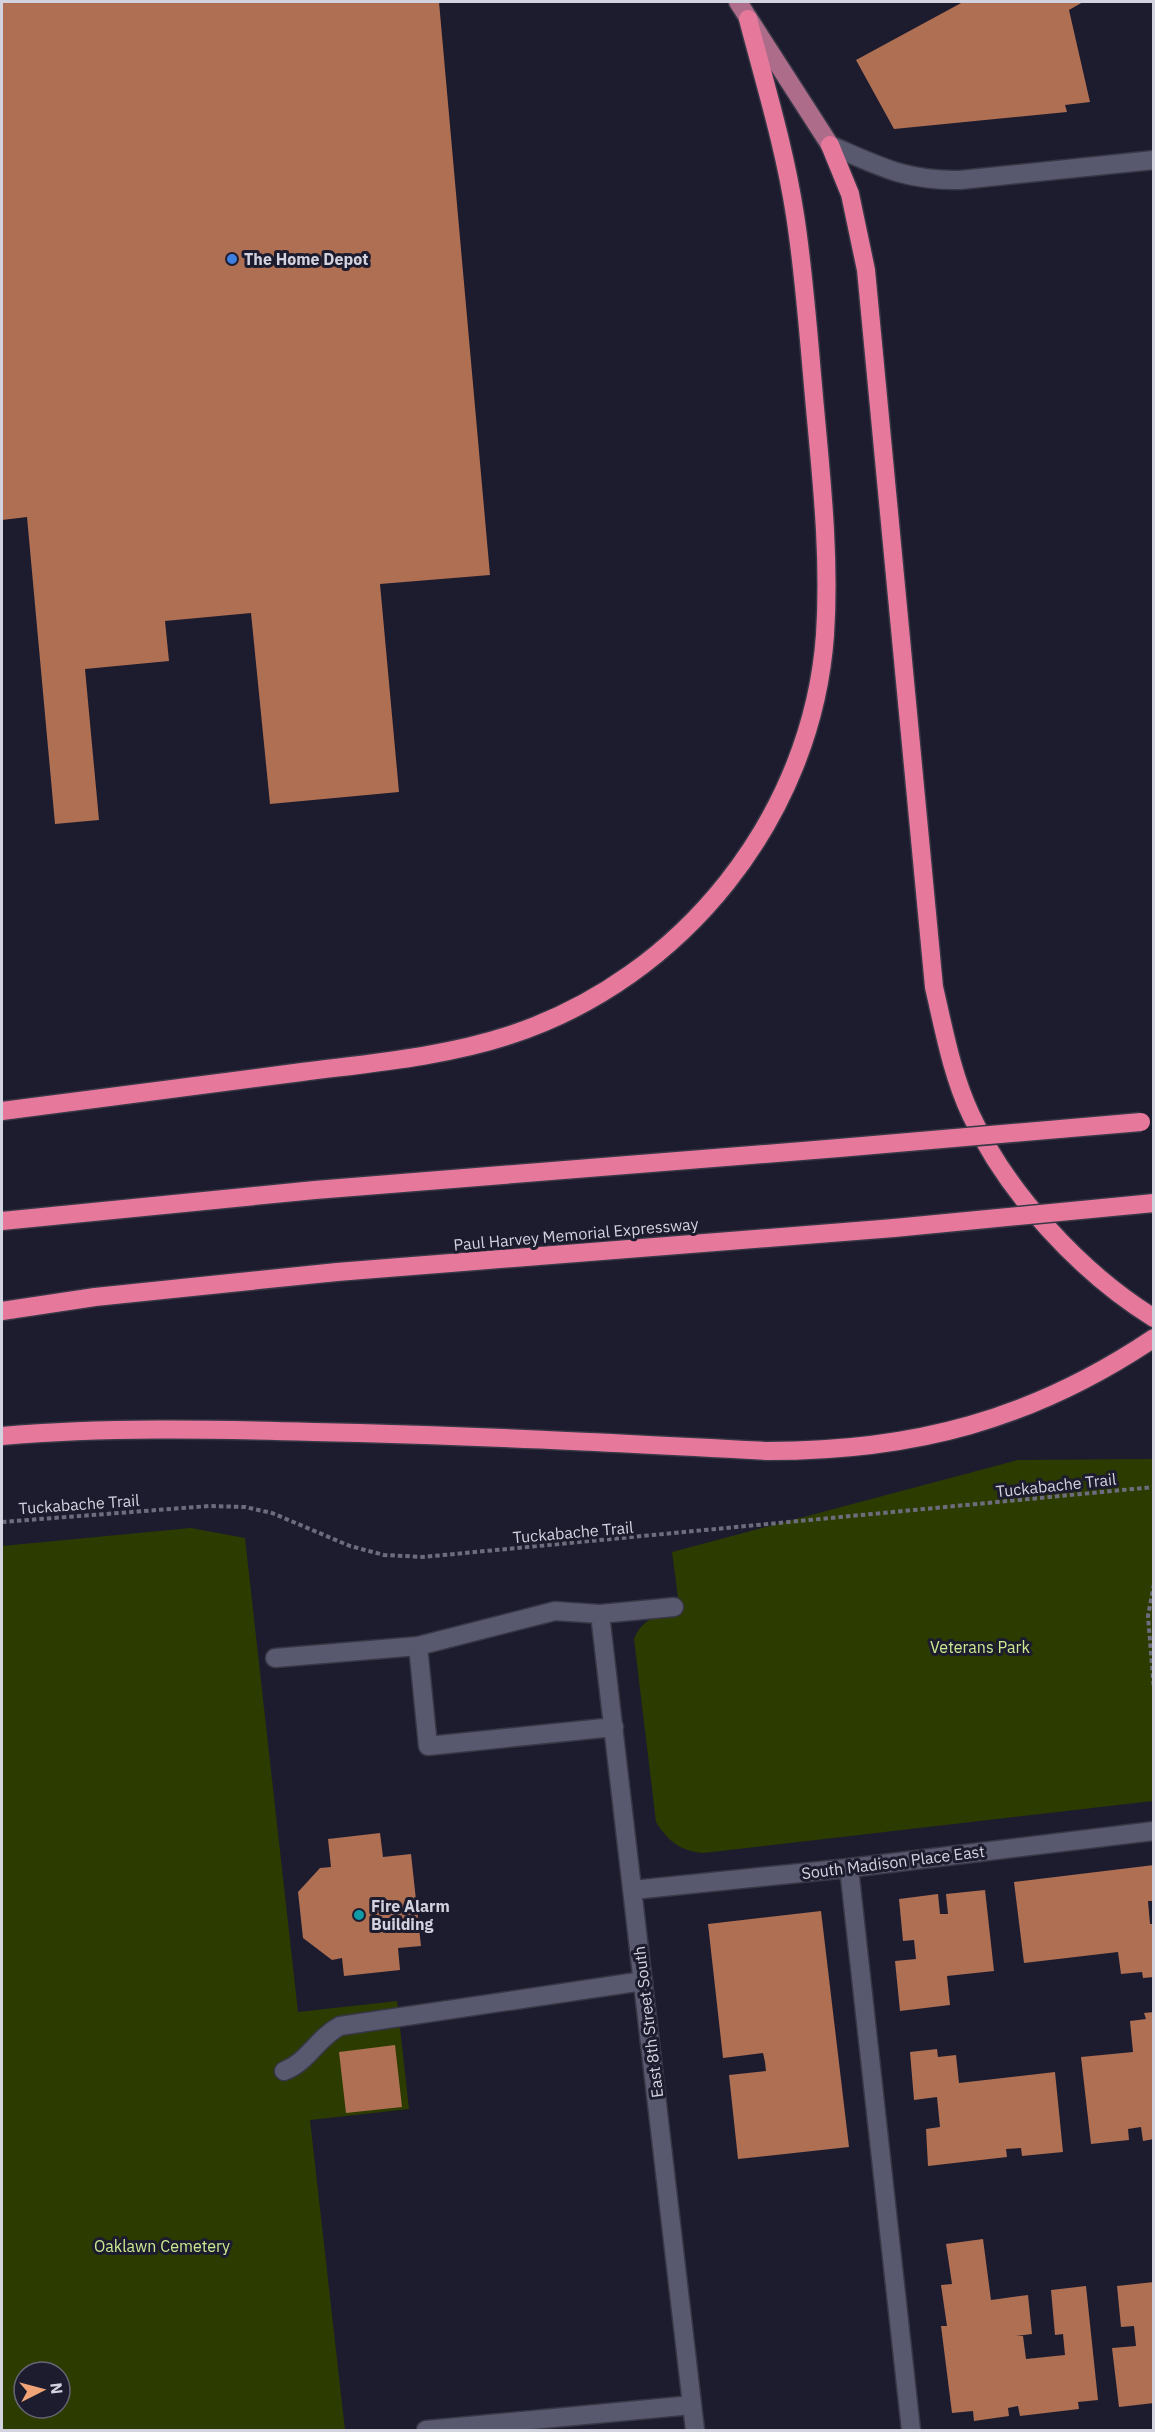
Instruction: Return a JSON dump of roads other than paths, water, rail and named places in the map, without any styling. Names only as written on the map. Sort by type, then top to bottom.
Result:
[{"type":"highway","points":[[2,1111],[392,1060],[471,1046],[512,1034],[563,1013],[591,998],[619,982],[665,948],[713,902],[753,845],[790,781],[813,709],[824,639],[827,573],[821,470],[795,214],[748,19]]},
{"type":"highway","points":[[830,145],[850,194],[866,270],[934,987],[953,1066],[971,1116],[1005,1173],[1058,1240],[1103,1280],[1154,1318]]},
{"type":"highway","points":[[2,1221],[315,1190],[1147,1122]]},
{"type":"highway","name":"Paul Harvey Memorial Expressway","points":[[2,1311],[95,1297],[337,1272],[894,1228],[1154,1203]]},
{"type":"highway","points":[[2,1436],[113,1430],[205,1429],[819,1450],[917,1439],[1005,1416],[1099,1372],[1154,1338]]},
{"type":"main road","points":[[738,2],[830,145]]},
{"type":"street","points":[[830,145],[911,178],[931,180],[960,180],[1154,160]]},
{"type":"street","points":[[275,1658],[418,1646],[555,1611],[600,1614],[674,1607]]},
{"type":"street","name":"East 8th Street South","points":[[600,1614],[695,2430]]},
{"type":"street","points":[[418,1646],[428,1746],[614,1726]]},
{"type":"street","name":"South Madison Place East","points":[[633,1890],[849,1868],[1154,1831]]},
{"type":"street","points":[[849,1868],[911,2430]]},
{"type":"street","points":[[284,2071],[299,2065],[326,2034],[340,2026],[585,1987],[643,1981]]},
{"type":"street","points":[[426,2430],[692,2404]]},
{"type":"place","name":"The Home Depot","points":[[232,259]]},
{"type":"place","name":"Fire Alarm Building","points":[[359,1915]]},
{"type":"park label","name":"Veterans Park","points":[[980,1647]]},
{"type":"park label","name":"Oaklawn Cemetery","points":[[162,2246]]}]
